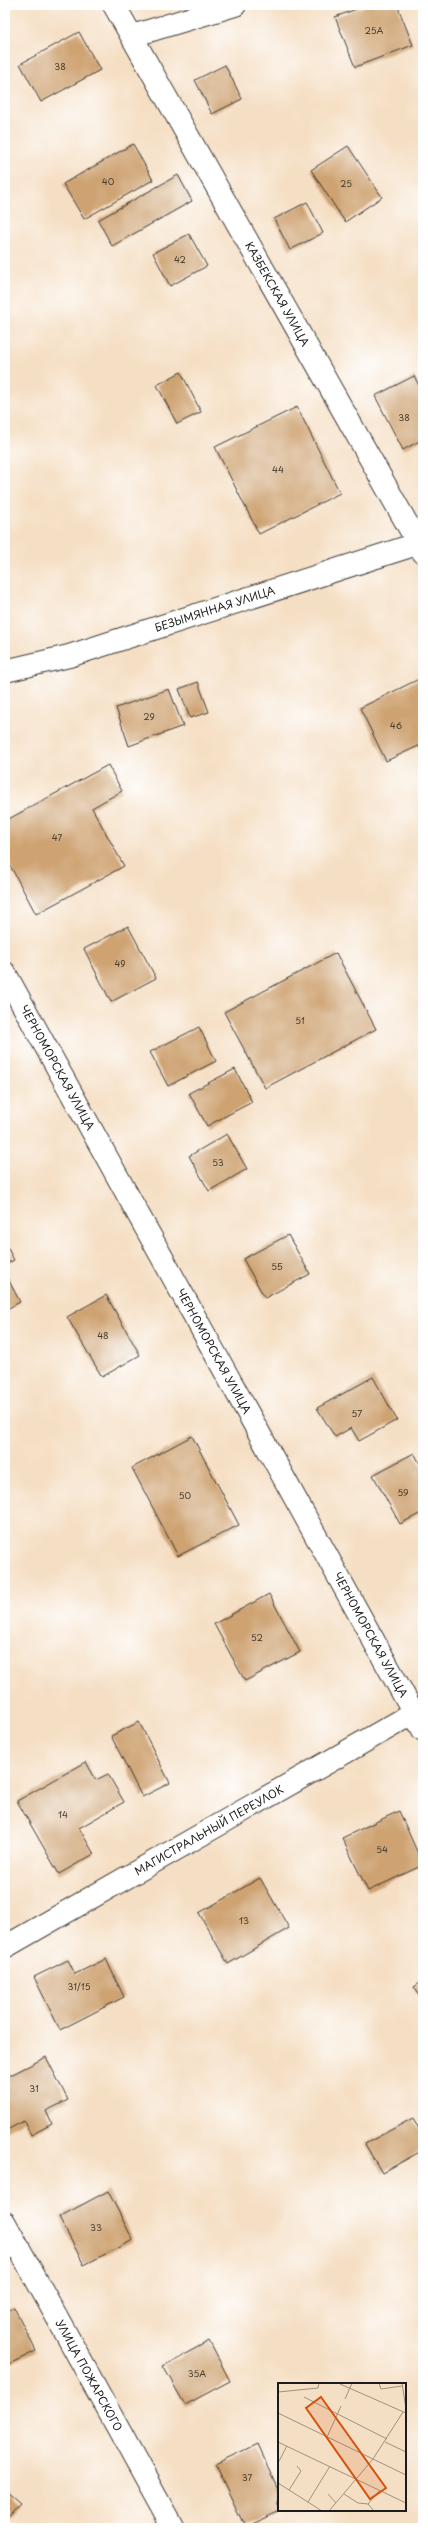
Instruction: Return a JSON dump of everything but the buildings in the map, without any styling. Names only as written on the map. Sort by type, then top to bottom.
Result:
[{"type":"street","name":"КАЗБЕКСКАЯ УЛИЦА","points":[[114,5],[422,546]]},
{"type":"street","points":[[132,36],[235,5]]},
{"type":"street","name":"БЕЗЫМЯННАЯ УЛИЦА","points":[[5,671],[69,656],[422,546]]},
{"type":"street","name":"ЧЕРНОМОРСКАЯ УЛИЦА","points":[[5,973],[418,1722]]},
{"type":"street","name":"МАГИСТРАЛЬНЫЙ ПЕРЕУЛОК","points":[[5,1947],[418,1722]]},
{"type":"street","name":"УЛИЦА ПОЖАРСКОГО","points":[[5,2223],[173,2528]]}]
